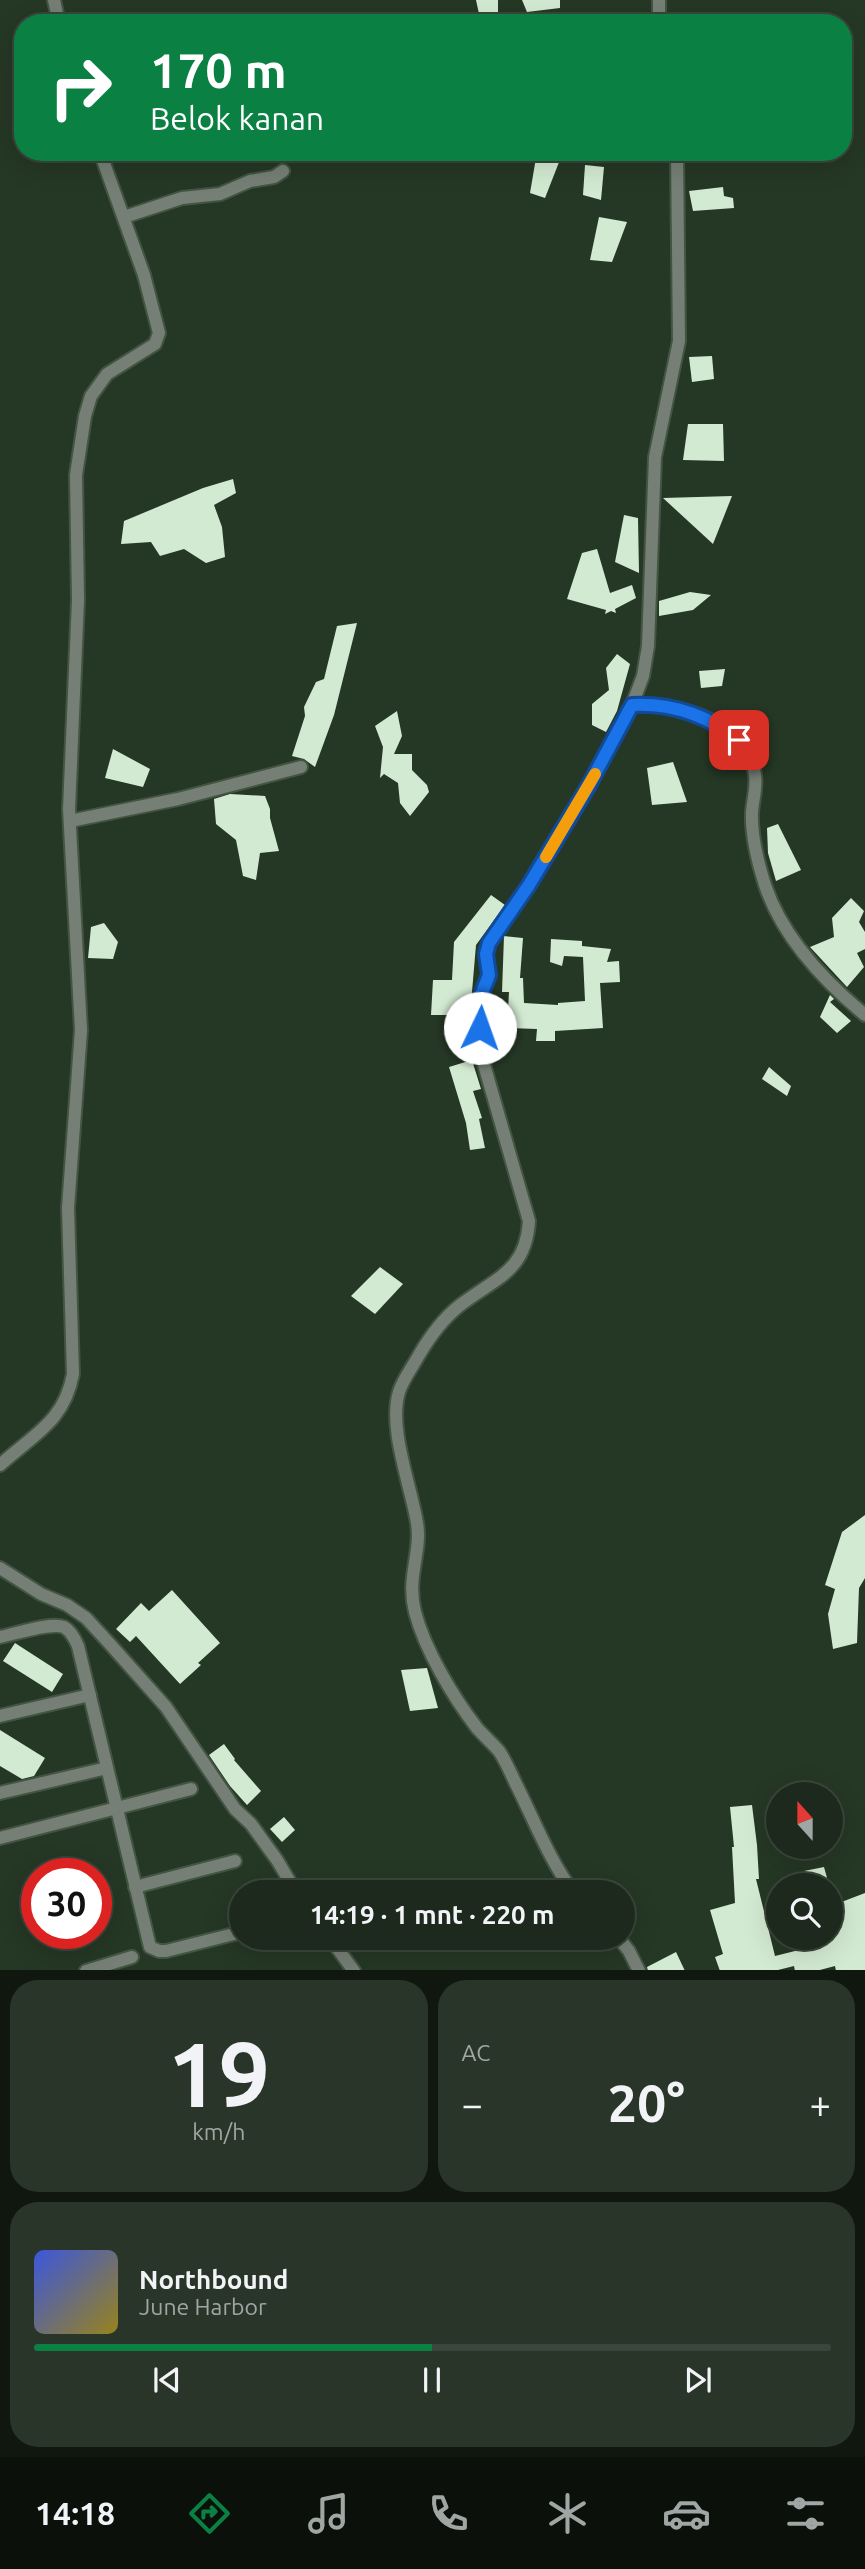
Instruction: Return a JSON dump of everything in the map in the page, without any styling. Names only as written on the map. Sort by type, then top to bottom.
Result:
[{"type":"street","points":[[0,1465],[62,1409],[73,1374],[68,1208],[80,1030],[70,821],[78,600],[76,475],[79,448],[88,406],[98,384],[107,374],[155,344],[159,333],[144,275],[103,161]]},
{"type":"street","points":[[565,1880],[499,1752],[477,1728],[453,1693],[425,1639],[416,1614],[411,1583],[418,1526],[401,1454],[397,1418],[399,1392],[420,1354],[438,1329],[457,1307],[506,1273],[523,1255],[528,1237],[529,1221],[481,1054],[478,1003],[489,975],[486,954],[489,943],[529,885],[589,785],[632,705],[643,676],[648,646],[655,457],[679,341],[677,161]]},
{"type":"street","points":[[124,217],[182,198],[220,194],[250,181],[274,177],[283,171]]},
{"type":"street","points":[[632,705],[664,705],[701,715],[722,727],[746,747],[751,755],[755,775],[752,814],[766,887],[783,924],[840,994],[865,1014]]},
{"type":"street","points":[[70,821],[178,799],[301,767]]},
{"type":"street","points":[[0,1568],[41,1594],[67,1605],[93,1626],[166,1707],[235,1809],[251,1824],[289,1880]]},
{"type":"street","points":[[0,1637],[43,1627],[65,1628],[78,1646],[150,1947],[154,1950],[176,1949],[229,1935]]},
{"type":"street","points":[[0,1716],[90,1695]]},
{"type":"street","points":[[0,1793],[107,1768]]},
{"type":"street","points":[[0,1838],[191,1789]]},
{"type":"street","points":[[135,1887],[235,1861]]},
{"type":"street","points":[[339,1950],[354,1970]]},
{"type":"street","points":[[628,1950],[639,1970]]},
{"type":"street","points":[[86,1970],[132,1957]]},
{"type":"building","points":[[476,0],[498,0],[498,14],[479,14]]},
{"type":"building","points":[[522,0],[560,0],[560,8],[527,12]]},
{"type":"building","points":[[535,161],[559,161],[545,198],[530,193]]},
{"type":"building","points":[[585,165],[604,167],[601,200],[583,195]]},
{"type":"building","points":[[723,187],[724,196],[733,198],[734,208],[693,211],[689,191]]},
{"type":"building","points":[[599,217],[627,222],[612,262],[590,260]]},
{"type":"building","points":[[712,356],[714,379],[692,382],[689,357]]},
{"type":"building","points":[[688,424],[723,424],[724,461],[683,460]]},
{"type":"building","points":[[233,479],[236,493],[214,505],[222,527],[225,557],[206,563],[184,549],[160,556],[151,542],[121,544],[124,521],[203,488]]},
{"type":"building","points":[[732,496],[713,544],[663,498]]},
{"type":"building","points":[[624,515],[638,518],[639,573],[615,562]]},
{"type":"building","points":[[597,549],[610,593],[632,585],[636,598],[615,609],[616,613],[611,611],[605,614],[606,610],[567,599],[582,553]]},
{"type":"building","points":[[690,592],[711,595],[693,610],[659,616],[659,601]]},
{"type":"building","points":[[357,623],[334,715],[315,767],[304,759],[292,756],[305,716],[304,707],[316,682],[324,679],[337,626]]},
{"type":"building","points":[[617,654],[630,664],[617,711],[606,732],[592,725],[592,704],[609,690],[606,668]]},
{"type":"building","points":[[725,669],[722,686],[701,688],[699,671]]},
{"type":"building","points":[[397,711],[402,736],[394,754],[412,754],[412,770],[427,785],[429,792],[410,816],[400,803],[398,783],[384,774],[380,778],[383,747],[375,726]]},
{"type":"building","points":[[113,749],[150,769],[143,787],[105,778]]},
{"type":"building","points":[[673,762],[687,802],[652,805],[647,768]]},
{"type":"building","points":[[230,794],[265,796],[270,809],[279,851],[260,853],[256,880],[243,876],[236,840],[216,824],[214,799]]},
{"type":"building","points":[[778,824],[801,870],[776,881],[768,853],[767,828]]},
{"type":"building","points":[[491,895],[505,905],[476,945],[470,1015],[431,1015],[433,980],[452,980],[454,942]]},
{"type":"building","points":[[851,898],[864,911],[859,922],[865,932],[865,949],[857,953],[864,967],[847,987],[810,947],[834,937],[832,918]]},
{"type":"building","points":[[104,923],[118,942],[113,959],[88,958],[91,927]]},
{"type":"building","points":[[504,936],[523,938],[520,978],[523,978],[524,1003],[558,1005],[585,1001],[583,957],[564,956],[562,966],[550,962],[551,939],[582,941],[582,946],[611,949],[607,962],[619,961],[620,982],[600,983],[603,1028],[555,1031],[555,1041],[536,1041],[537,1029],[507,1028],[509,992],[502,992]]},
{"type":"building","points":[[830,995],[834,999],[830,1002],[851,1021],[837,1033],[820,1017]]},
{"type":"building","points":[[472,1060],[481,1089],[473,1091],[482,1118],[479,1119],[485,1148],[470,1150],[466,1123],[449,1067]]},
{"type":"building","points":[[769,1067],[791,1086],[787,1096],[762,1079]]},
{"type":"building","points":[[380,1267],[403,1284],[375,1314],[351,1296]]},
{"type":"building","points":[[865,1515],[865,1578],[859,1588],[857,1643],[833,1649],[828,1614],[835,1589],[825,1585],[842,1532]]},
{"type":"building","points":[[172,1590],[220,1643],[180,1684],[136,1636],[130,1642],[116,1629],[141,1603],[149,1611]]},
{"type":"building","points":[[15,1643],[63,1674],[52,1692],[3,1661]]},
{"type":"building","points":[[427,1668],[438,1708],[410,1711],[401,1670]]},
{"type":"building","points":[[0,1730],[45,1758],[34,1776],[22,1779],[0,1766]]},
{"type":"building","points":[[224,1744],[261,1791],[247,1805],[209,1755]]},
{"type":"building","points":[[752,1805],[759,1879],[756,1879],[766,1920],[766,1950],[774,1950],[775,1956],[799,1950],[843,1950],[843,1901],[865,1893],[865,1970],[836,1970],[835,1966],[820,1970],[795,1970],[794,1966],[778,1970],[720,1970],[715,1957],[723,1954],[710,1910],[735,1903],[730,1807]]},
{"type":"building","points":[[284,1817],[295,1830],[282,1842],[270,1829]]},
{"type":"building","points":[[824,1867],[826,1873],[805,1873]]},
{"type":"building","points":[[676,1952],[685,1970],[648,1970],[647,1967]]},
{"type":"slow traffic","points":[[546,857],[595,774]]},
{"type":"route","points":[[480,1028],[478,1003],[489,975],[486,954],[489,943],[529,885],[589,785],[632,705],[664,705],[701,715],[739,740]]}]
